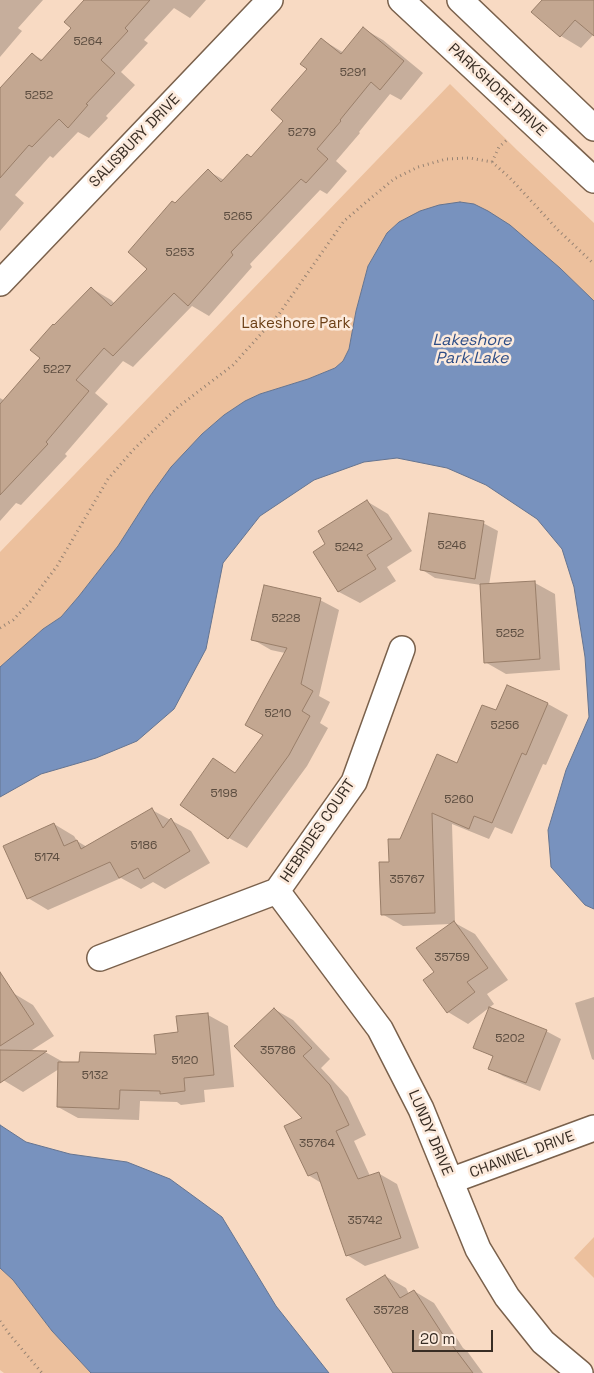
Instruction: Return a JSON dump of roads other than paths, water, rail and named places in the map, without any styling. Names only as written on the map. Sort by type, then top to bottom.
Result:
[{"type":"street","name":"SALISBURY DRIVE","points":[[0,283],[270,0]]},
{"type":"street","name":"PARKSHORE DRIVE","points":[[401,0],[594,180]]},
{"type":"street","points":[[460,0],[594,128]]},
{"type":"street","points":[[572,160],[594,136]]},
{"type":"street","name":"HEBRIDES COURT","points":[[100,958],[277,891],[354,782],[402,649]]},
{"type":"street","name":"LUNDY DRIVE","points":[[277,891],[380,1029],[421,1109],[478,1250],[507,1297],[543,1342],[580,1373]]},
{"type":"street","name":"CHANNEL DRIVE","points":[[450,1181],[594,1128]]},
{"type":"water","name":"Lakeshore Park Lake","points":[[460,202],[474,204],[510,225],[560,268],[594,301],[594,909],[585,905],[551,867],[548,830],[566,770],[589,717],[585,657],[574,587],[562,549],[537,519],[486,485],[447,468],[397,458],[364,462],[314,480],[260,516],[223,563],[206,649],[174,709],[137,741],[96,758],[41,774],[0,797],[0,667],[43,629],[61,617],[118,546],[171,467],[202,434],[224,415],[245,401],[335,368],[343,361],[349,349],[356,311],[368,266],[387,233],[399,222],[420,211],[439,205]]},
{"type":"water","points":[[0,1125],[26,1142],[70,1154],[127,1162],[170,1179],[222,1217],[276,1306],[329,1373],[91,1373],[52,1331],[13,1280],[0,1268]]},
{"type":"park label","name":"Lakeshore Park","points":[[296,324]]}]
